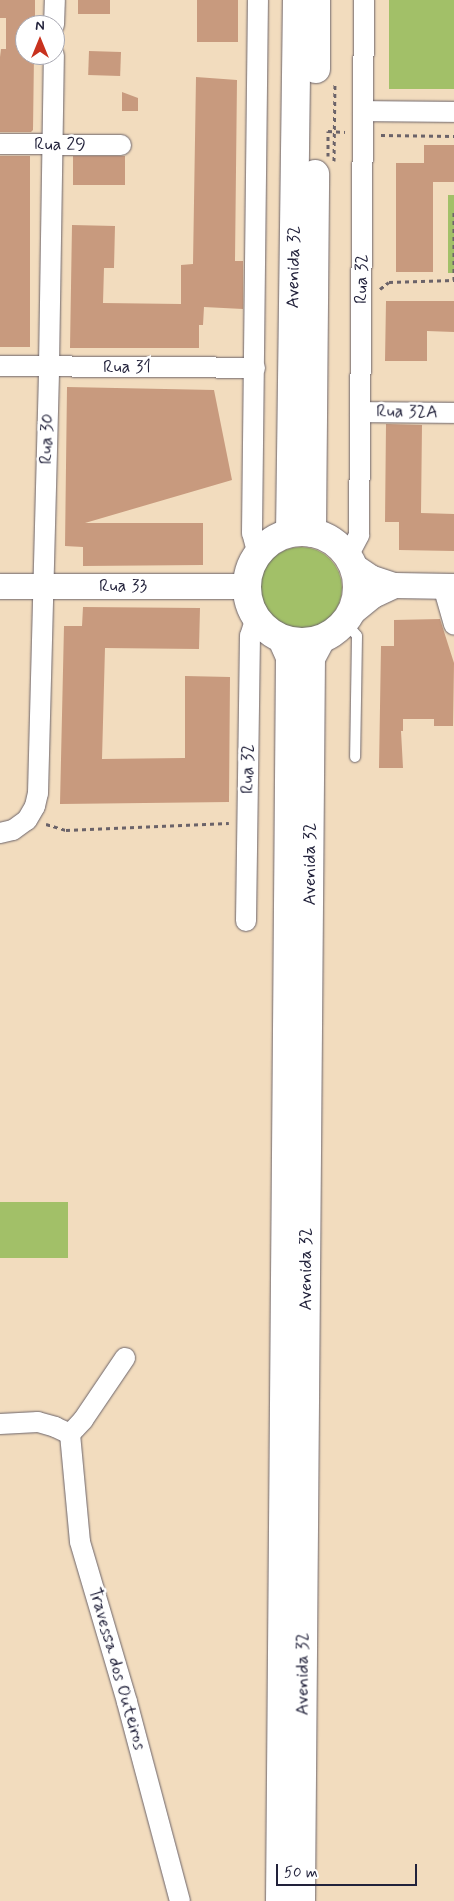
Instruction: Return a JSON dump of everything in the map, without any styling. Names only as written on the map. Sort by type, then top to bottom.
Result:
[{"type":"main road","name":"Avenida 32","points":[[297,0],[301,533]]},
{"type":"main road","name":"Avenida 32","points":[[301,533],[316,0]]},
{"type":"main road","points":[[301,533],[326,537],[338,545],[351,561],[358,581],[357,598],[349,617],[334,632],[321,639],[308,642],[282,639],[268,630],[256,618],[249,604],[247,586],[249,571],[258,555],[272,541],[301,533]]},
{"type":"main road","name":"Avenida 32","points":[[280,1901],[290,657],[282,639]]},
{"type":"main road","name":"Avenida 32","points":[[301,1901],[311,658],[321,639]]},
{"type":"street","points":[[54,15],[55,0]]},
{"type":"street","points":[[258,0],[252,533],[258,555]]},
{"type":"street","name":"Rua 32","points":[[351,561],[359,534],[364,0]]},
{"type":"street","name":"Rua 30","points":[[27,820],[35,806],[38,793],[49,366],[54,65]]},
{"type":"street","points":[[363,111],[454,112]]},
{"type":"street","name":"Rua 29","points":[[0,144],[121,146]]},
{"type":"street","name":"Rua 31","points":[[0,366],[255,368]]},
{"type":"street","name":"Rua 32A","points":[[360,412],[454,413]]},
{"type":"street","points":[[351,561],[372,578],[394,585],[449,586],[454,624]]},
{"type":"street","points":[[349,617],[373,595],[394,585]]},
{"type":"street","name":"Rua 33","points":[[0,586],[247,586]]},
{"type":"street","name":"Rua 32","points":[[246,921],[250,636],[256,618]]},
{"type":"street","points":[[0,833],[13,830],[27,820]]},
{"type":"street","points":[[0,1424],[38,1422],[55,1426],[70,1434],[83,1420],[125,1358]]},
{"type":"street","name":"Travessa dos Outeiros","points":[[70,1434],[80,1542],[129,1712],[180,1901]]},
{"type":"lane","points":[[349,617],[357,636],[355,757]]},
{"type":"path","points":[[363,135],[454,136]]},
{"type":"path","points":[[374,295],[389,282],[454,280],[454,212]]},
{"type":"path","points":[[447,234],[454,234]]},
{"type":"path","points":[[27,820],[66,830],[247,822]]},
{"type":"green space","points":[[389,0],[454,0],[454,89],[389,89]]},
{"type":"green space","points":[[448,195],[454,195],[454,273],[448,273]]},
{"type":"green space","points":[[293,547],[309,547],[324,554],[335,565],[342,580],[339,604],[330,617],[309,629],[293,629],[278,622],[267,611],[260,596],[260,580],[267,565],[278,554]]},
{"type":"green space","points":[[0,1202],[68,1202],[68,1258],[0,1258]]},
{"type":"building","points":[[0,0],[35,0],[35,15],[15,15],[15,65],[34,65],[33,130],[31,132],[0,132],[0,57],[1,49],[6,49],[6,18],[0,18]]},
{"type":"building","points":[[78,0],[110,0],[110,14],[78,14]]},
{"type":"building","points":[[197,0],[238,0],[238,42],[197,42]]},
{"type":"building","points":[[89,51],[121,52],[120,76],[88,75]]},
{"type":"building","points":[[196,77],[237,80],[235,261],[243,261],[243,309],[204,307],[203,325],[199,325],[199,348],[70,348],[72,225],[115,226],[114,268],[104,268],[103,303],[181,304],[181,265],[193,264]]},
{"type":"building","points":[[122,92],[138,98],[138,111],[122,111]]},
{"type":"building","points":[[424,145],[454,145],[454,182],[433,182],[433,272],[396,272],[396,163],[424,163]]},
{"type":"building","points":[[0,156],[30,156],[30,347],[0,347]]},
{"type":"building","points":[[73,156],[125,156],[125,185],[73,185]]},
{"type":"building","points":[[386,301],[454,301],[454,332],[427,331],[427,361],[385,361]]},
{"type":"building","points":[[67,387],[214,390],[232,480],[85,523],[203,523],[203,565],[83,566],[83,547],[65,546]]},
{"type":"building","points":[[386,424],[422,425],[421,513],[454,514],[454,551],[399,550],[399,522],[385,522]]},
{"type":"building","points":[[83,607],[200,608],[199,649],[105,648],[102,759],[185,758],[185,676],[230,677],[229,802],[60,804],[64,626],[82,626]]},
{"type":"building","points":[[440,619],[454,663],[453,726],[434,726],[434,719],[403,719],[403,731],[401,731],[403,768],[379,768],[381,646],[394,646],[394,620]]}]
